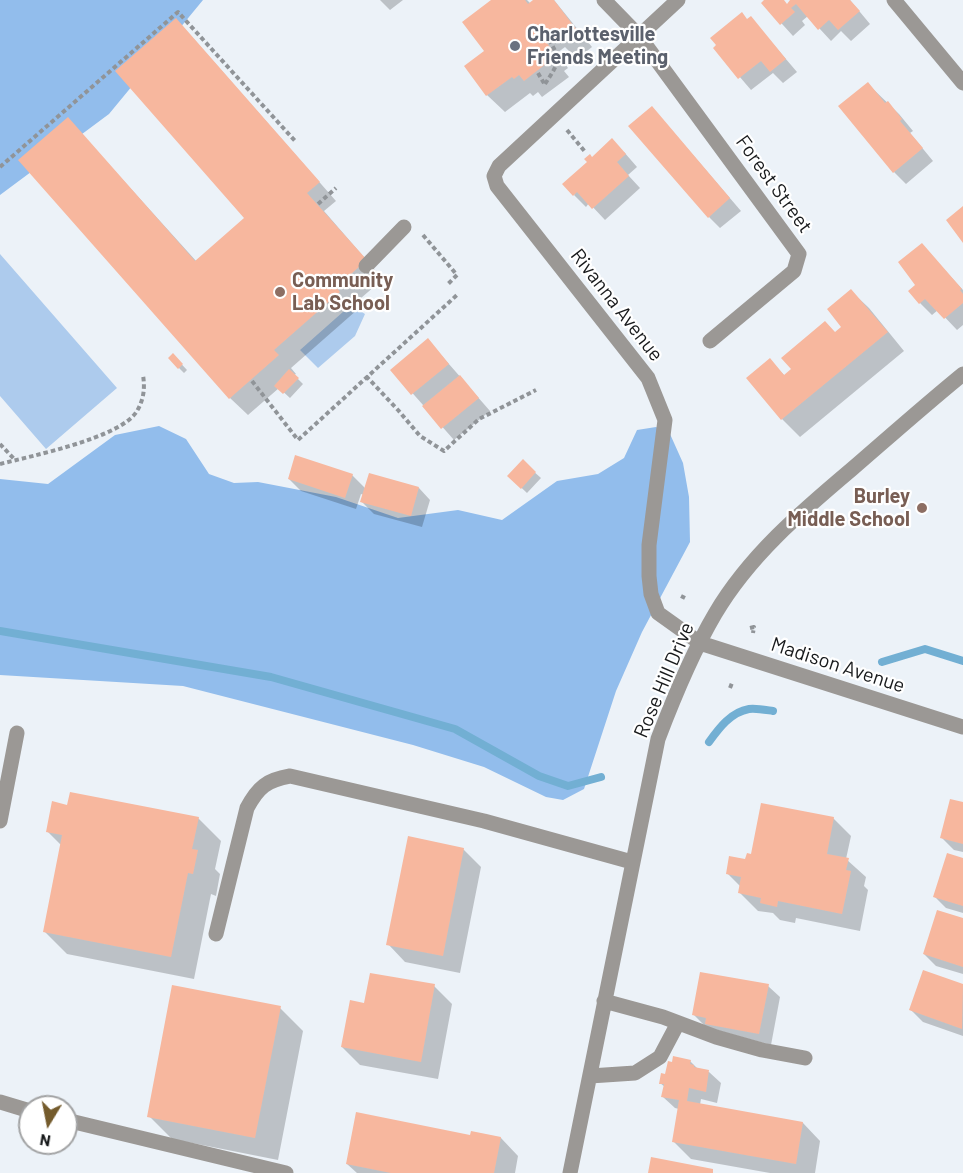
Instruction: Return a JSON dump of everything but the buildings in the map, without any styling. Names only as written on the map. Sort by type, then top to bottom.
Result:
[{"type":"street","points":[[604,0],[639,36],[678,0]]},
{"type":"street","points":[[894,0],[963,82]]},
{"type":"street","name":"Rivanna Avenue","points":[[639,36],[499,166],[494,176],[497,186],[648,378],[664,420],[649,545],[651,594],[658,613],[700,643]]},
{"type":"street","name":"Forest Street","points":[[639,36],[799,254],[794,271],[710,341]]},
{"type":"street","points":[[366,266],[404,227]]},
{"type":"street","name":"Rose Hill Drive","points":[[570,1173],[658,739],[700,643],[716,613],[750,566],[788,524],[963,374]]},
{"type":"street","name":"Madison Avenue","points":[[700,643],[963,727]]},
{"type":"street","points":[[0,821],[17,733]]},
{"type":"street","points":[[216,934],[247,808],[255,792],[272,779],[290,776],[484,821],[632,862]]},
{"type":"street","points":[[604,1001],[716,1037],[762,1050],[805,1058]]},
{"type":"street","points":[[590,1076],[635,1073],[660,1057],[678,1023]]},
{"type":"street","points":[[0,1102],[18,1107]]},
{"type":"street","points":[[78,1122],[286,1173]]},
{"type":"path","points":[[0,167],[178,12],[296,142]]},
{"type":"path","points":[[545,84],[558,62],[557,52],[546,36]]},
{"type":"path","points":[[538,73],[549,90]]},
{"type":"path","points":[[564,128],[585,153]]},
{"type":"path","points":[[318,204],[336,189]]},
{"type":"path","points":[[420,232],[457,275],[448,284]]},
{"type":"path","points":[[252,381],[298,440],[457,295]]},
{"type":"path","points":[[0,464],[94,439],[117,427],[136,413],[145,390],[143,375]]},
{"type":"path","points":[[366,376],[420,436],[444,451],[479,419],[536,390]]},
{"type":"path","points":[[0,444],[15,460]]},
{"type":"path","points":[[750,628],[754,627],[753,633]]},
{"type":"shaded area","points":[[0,0],[203,0],[109,114],[0,195]]},
{"type":"shaded area","points":[[0,254],[117,388],[46,449],[0,396]]},
{"type":"shaded area","points":[[357,309],[365,314],[355,336],[318,368],[300,350],[344,311]]},
{"type":"shaded area","points":[[159,426],[186,439],[209,474],[234,483],[258,482],[336,497],[398,518],[458,510],[502,520],[557,481],[598,474],[624,458],[637,430],[656,427],[670,434],[683,463],[689,497],[690,542],[642,632],[616,691],[584,789],[563,800],[546,797],[484,767],[413,745],[183,686],[0,675],[0,479],[48,484],[115,435]]},
{"type":"waterway","points":[[0,631],[271,677],[455,729],[539,776],[568,786],[601,777]]},
{"type":"waterway","points":[[882,662],[925,649],[963,661]]},
{"type":"waterway","points":[[709,742],[721,726],[737,713],[752,709],[773,711]]},
{"type":"place","name":"Charlottesville Friends Meeting","points":[[515,46]]},
{"type":"place","name":"Community Lab School","points":[[280,292]]},
{"type":"place","name":"Burley Middle School","points":[[922,508]]}]
